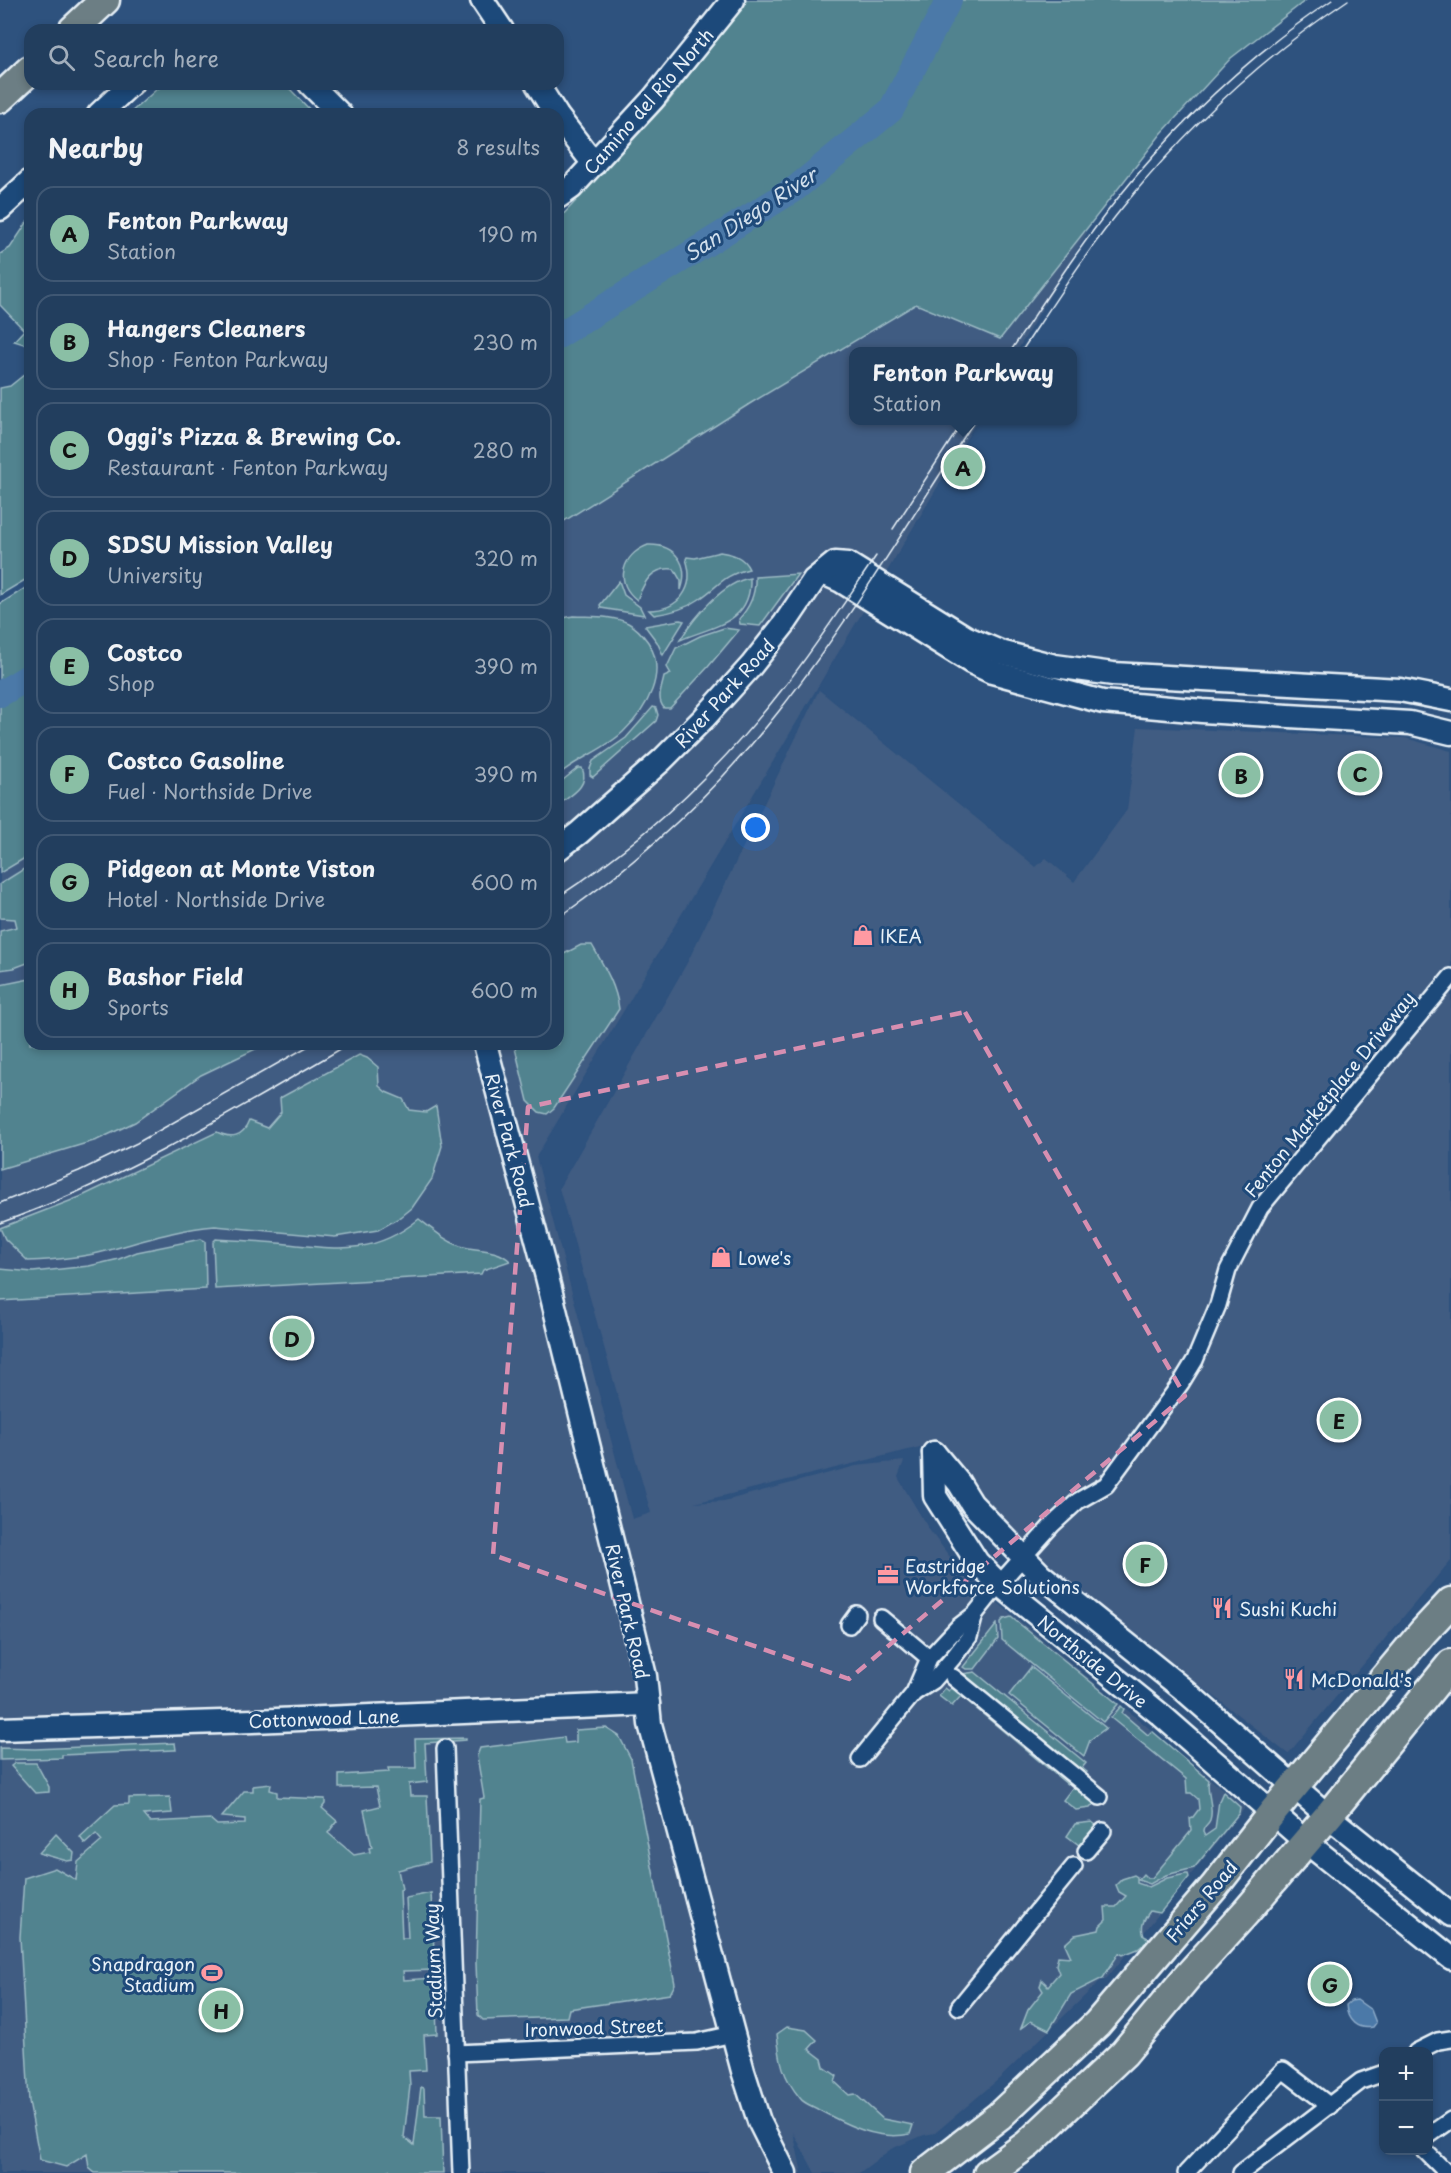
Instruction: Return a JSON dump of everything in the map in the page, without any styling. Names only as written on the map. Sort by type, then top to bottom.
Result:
[{"type":"highway","points":[[79,24],[105,0]]},
{"type":"highway","points":[[0,98],[24,76]]},
{"type":"highway","name":"Friars Road","points":[[925,2173],[999,2116],[1097,2024],[1215,1886],[1272,1813],[1423,1632],[1451,1602]]},
{"type":"highway","points":[[988,2173],[1028,2144],[1124,2053],[1186,1978],[1328,1816],[1451,1664]]},
{"type":"street","points":[[482,0],[498,24]]},
{"type":"street","name":"Camino del Rio North","points":[[564,193],[594,164],[653,99],[733,0]]},
{"type":"street","points":[[105,108],[125,90]]},
{"type":"street","points":[[316,90],[334,108]]},
{"type":"street","points":[[541,90],[552,108]]},
{"type":"street","points":[[564,125],[594,164]]},
{"type":"street","points":[[0,209],[24,187]]},
{"type":"street","points":[[1451,700],[1400,690],[1113,674],[1054,666],[1000,652],[967,638],[848,564],[835,563],[823,573],[841,581],[971,662],[992,672],[1103,702],[1202,711],[1410,723],[1451,733]]},
{"type":"street","name":"River Park Road","points":[[564,844],[662,760],[704,718],[751,666],[785,623],[814,580],[823,573]]},
{"type":"street","points":[[896,615],[911,613],[932,616]]},
{"type":"street","name":"Fenton Marketplace Driveway","points":[[860,1759],[914,1693],[929,1658],[958,1627],[975,1614],[1052,1525],[1078,1501],[1106,1485],[1181,1383],[1195,1360],[1218,1305],[1228,1270],[1260,1208],[1451,977]]},
{"type":"street","name":"River Park Road","points":[[487,1050],[547,1277],[645,1676],[650,1724],[733,2034],[759,2121],[785,2173]]},
{"type":"street","name":"Northside Drive","points":[[1451,1915],[1294,1788],[1184,1689],[1042,1576],[972,1504],[959,1482],[934,1453],[935,1496],[977,1562],[999,1584],[1161,1715],[1306,1842],[1451,1958]]},
{"type":"street","points":[[881,1618],[924,1654]]},
{"type":"street","points":[[953,1677],[1086,1779],[1100,1797]]},
{"type":"street","name":"Cottonwood Lane","points":[[0,1730],[648,1704]]},
{"type":"street","name":"Stadium Way","points":[[445,1748],[461,2173]]},
{"type":"street","points":[[1086,1851],[1103,1831]]},
{"type":"street","points":[[958,2007],[1074,1866]]},
{"type":"street","name":"Ironwood Street","points":[[456,2053],[697,2042],[733,2034]]},
{"type":"street","points":[[1426,2047],[1438,2041],[1451,2039]]},
{"type":"street","points":[[1186,2173],[1283,2070],[1329,2106]]},
{"type":"street","points":[[1241,2173],[1361,2081],[1379,2074]]},
{"type":"street","points":[[1433,2133],[1451,2120]]},
{"type":"street","points":[[1428,2155],[1447,2173]]},
{"type":"highlighted area","points":[[965,1012],[1185,1396],[849,1679],[493,1555],[528,1107]]},
{"type":"shaded area","points":[[1024,187],[1087,233],[1019,347],[849,347],[849,425],[975,425],[536,1157],[632,1519],[651,1513],[559,1188],[687,963],[819,690],[1036,867],[1046,858],[1074,882],[1127,810],[1138,727],[1405,738],[1451,751],[1451,1560],[1288,1754],[991,1520],[936,1443],[694,1503],[724,1501],[856,1466],[904,1461],[898,1477],[900,1481],[930,1531],[957,1566],[974,1583],[1244,1809],[1107,1978],[1099,1982],[1000,2078],[935,2133],[924,2135],[891,2149],[859,2173],[815,2173],[793,2132],[802,2173],[0,2173],[0,869],[24,854],[24,1050],[564,1050],[564,512]]},
{"type":"shaded area","points":[[1357,2000],[1371,2010],[1376,2023],[1373,2027],[1358,2026],[1348,2016],[1346,2005]]},
{"type":"green space","points":[[745,0],[1306,0],[1231,58],[1161,134],[1000,339],[916,304],[751,403],[564,521],[564,214],[668,102]]},
{"type":"green space","points":[[156,90],[291,90],[308,108],[136,108]]},
{"type":"green space","points":[[24,227],[24,330],[0,305],[0,254],[10,248]]},
{"type":"green space","points":[[24,330],[24,344],[14,341]]},
{"type":"green space","points":[[24,375],[24,581],[0,595],[0,388],[10,386]]},
{"type":"green space","points":[[648,545],[666,548],[678,557],[682,564],[683,581],[681,590],[681,581],[674,569],[660,570],[646,581],[637,600],[625,585],[624,570],[632,555]]},
{"type":"green space","points":[[720,552],[740,558],[749,569],[727,578],[698,600],[683,608],[654,615],[649,610],[669,606],[683,595],[689,579],[687,557],[695,558]]},
{"type":"green space","points":[[798,574],[760,626],[740,624],[739,619],[753,595],[755,577]]},
{"type":"green space","points":[[750,578],[745,605],[737,614],[728,621],[680,640],[710,602],[730,586]]},
{"type":"green space","points":[[619,581],[624,595],[640,607],[644,615],[601,608],[600,605]]},
{"type":"green space","points":[[24,589],[24,859],[0,873],[0,604]]},
{"type":"green space","points":[[601,617],[628,623],[648,642],[654,654],[656,666],[652,690],[647,702],[632,723],[608,744],[564,771],[564,618]]},
{"type":"green space","points":[[684,621],[663,655],[645,626]]},
{"type":"green space","points":[[724,628],[739,630],[670,708],[664,708],[660,700],[661,689],[664,677],[671,674],[667,667],[676,648],[700,636]]},
{"type":"green space","points":[[653,707],[656,708],[658,715],[656,721],[593,777],[590,775],[593,761],[626,738]]},
{"type":"green space","points":[[578,768],[582,768],[584,774],[581,785],[564,801],[564,779]]},
{"type":"green space","points":[[24,869],[24,964],[0,970],[0,931],[17,927],[15,919],[0,918],[0,884]]},
{"type":"green space","points":[[581,945],[592,945],[612,984],[619,1009],[554,1108],[547,1114],[539,1112],[528,1101],[515,1050],[564,1050],[564,954]]},
{"type":"green space","points":[[24,980],[24,1050],[253,1050],[201,1075],[135,1122],[97,1140],[0,1169],[0,985]]},
{"type":"green space","points":[[359,1055],[378,1067],[379,1086],[386,1092],[403,1099],[409,1110],[426,1112],[436,1106],[442,1146],[432,1179],[412,1208],[378,1230],[335,1237],[215,1226],[174,1233],[86,1255],[28,1261],[5,1239],[0,1228],[80,1197],[217,1132],[236,1135],[249,1121],[267,1128],[281,1112],[280,1098]]},
{"type":"green space","points":[[419,1219],[454,1244],[493,1252],[510,1261],[483,1270],[481,1274],[215,1289],[213,1242],[216,1239],[351,1248],[384,1240]]},
{"type":"green space","points":[[201,1239],[205,1241],[206,1289],[0,1301],[0,1269],[33,1272],[89,1266],[137,1252]]},
{"type":"green space","points":[[1011,1617],[1118,1704],[1103,1722],[1002,1640],[1001,1622]]},
{"type":"green space","points":[[997,1624],[998,1639],[975,1669],[963,1667]]},
{"type":"green space","points":[[1031,1667],[1106,1728],[1090,1740],[1084,1756],[1009,1695]]},
{"type":"green space","points":[[975,1672],[1086,1763],[1082,1768],[1087,1772],[1082,1777],[959,1677],[962,1674]]},
{"type":"green space","points":[[955,1684],[1072,1780],[1067,1784],[961,1696],[952,1706],[939,1696],[945,1688],[949,1691]]},
{"type":"green space","points":[[1121,1706],[1124,1709],[1122,1713],[1148,1735],[1152,1731],[1209,1780],[1211,1815],[1203,1830],[1205,1836],[1215,1829],[1219,1801],[1223,1792],[1240,1807],[1239,1813],[1194,1868],[1166,1875],[1150,1884],[1138,1880],[1143,1874],[1147,1878],[1152,1878],[1191,1831],[1190,1818],[1199,1809],[1198,1799],[1191,1793],[1187,1793],[1186,1779],[1111,1718]]},
{"type":"green space","points":[[606,1728],[619,1736],[631,1759],[675,1984],[670,1994],[569,2009],[567,2017],[483,2020],[478,2015],[476,1963],[480,1799],[484,1798],[477,1756],[480,1748],[564,1737],[565,1743],[576,1742],[576,1730]]},
{"type":"green space","name":"Snapdragon Stadium","points":[[466,1738],[466,1740],[425,1743],[427,1782],[409,1784],[410,1796],[427,1796],[430,1862],[398,1870],[402,1889],[400,1890],[402,1938],[408,1938],[406,1898],[431,1893],[435,1970],[403,1971],[404,1980],[435,1978],[437,2034],[424,2035],[426,2070],[409,2071],[410,2086],[404,2137],[414,2145],[421,2087],[424,2088],[425,2116],[441,2116],[443,2173],[389,2173],[389,2170],[386,2173],[95,2173],[89,2168],[87,2154],[66,2167],[40,2160],[29,2102],[20,1937],[24,1878],[55,1868],[76,1880],[78,1862],[102,1841],[96,1834],[85,1844],[80,1837],[115,1805],[129,1804],[129,1798],[170,1797],[172,1813],[144,1815],[150,1822],[210,1819],[217,1825],[245,1824],[245,1819],[222,1817],[244,1791],[253,1791],[253,1786],[271,1784],[270,1790],[277,1792],[277,1797],[325,1799],[322,1808],[337,1821],[328,1833],[354,1855],[370,1852],[369,1848],[372,1847],[364,1810],[380,1806],[376,1787],[339,1788],[339,1775],[389,1772],[388,1768],[416,1768],[415,1739]]},
{"type":"green space","points":[[175,1743],[176,1750],[0,1760],[0,1748],[35,1749]]},
{"type":"green space","points":[[15,1763],[36,1763],[49,1787],[49,1792],[35,1793],[11,1766]]},
{"type":"green space","points":[[1076,1783],[1097,1800],[1090,1808],[1076,1810],[1063,1800]]},
{"type":"green space","points":[[1092,1822],[1100,1828],[1083,1848],[1067,1836],[1075,1824]]},
{"type":"green space","points":[[56,1834],[74,1853],[73,1860],[67,1861],[39,1853]]},
{"type":"green space","points":[[1188,1874],[1189,1877],[1160,1913],[1150,1911],[1146,1917],[1143,1932],[1144,1936],[1150,1939],[1138,1949],[1123,1955],[1119,1953],[1103,1978],[1071,1994],[1049,2030],[1031,2021],[1021,2028],[1028,2010],[1043,1991],[1040,1986],[1042,1980],[1048,1986],[1059,1973],[1056,1965],[1058,1956],[1071,1957],[1065,1944],[1075,1935],[1099,1930],[1106,1920],[1105,1907],[1116,1907],[1126,1896],[1119,1892],[1116,1885],[1122,1879],[1134,1875],[1137,1877],[1137,1883],[1149,1887],[1167,1878]]},
{"type":"green space","points":[[787,2027],[806,2030],[817,2040],[809,2049],[822,2059],[824,2067],[837,2076],[835,2082],[849,2095],[855,2094],[883,2119],[913,2125],[910,2134],[886,2135],[863,2130],[802,2100],[789,2083],[781,2060],[777,2034]]},
{"type":"waterway","name":"San Diego River","points":[[564,332],[796,188],[891,110],[949,0]]},
{"type":"waterway","name":"San Diego River","points":[[0,694],[24,680]]},
{"type":"tram line","points":[[1013,347],[1062,274],[1118,198],[1165,143],[1217,91],[1273,43],[1332,0]]},
{"type":"tram line","points":[[1024,347],[1099,238],[1151,173],[1177,145],[1258,68],[1348,0]]},
{"type":"tram line","points":[[893,529],[961,425]]},
{"type":"tram line","points":[[564,914],[619,872],[676,823],[730,769],[755,740],[831,640],[972,425]]},
{"type":"tram line","points":[[564,893],[621,852],[651,827],[734,746],[796,671],[876,556]]},
{"type":"tram line","points":[[0,1203],[79,1171],[137,1143],[301,1050]]},
{"type":"tram line","points":[[0,1223],[91,1186],[179,1142],[339,1050]]},
{"type":"place","name":"Fenton Parkway","points":[[963,467]]},
{"type":"place","name":"Oggi's Pizza & Brewing Co.","points":[[1360,773]]},
{"type":"place","name":"Hangers Cleaners","points":[[1241,775]]},
{"type":"place","name":"IKEA","points":[[863,935]]},
{"type":"place","name":"Lowe's","points":[[721,1257]]},
{"type":"place","name":"SDSU Mission Valley","points":[[292,1338]]},
{"type":"place","name":"Costco","points":[[1339,1420]]},
{"type":"place","name":"Costco Gasoline","points":[[1145,1564]]},
{"type":"place","name":"Eastridge Workforce Solutions","points":[[888,1575]]},
{"type":"place","name":"Sushi Kuchi","points":[[1222,1608]]},
{"type":"place","name":"McDonald's","points":[[1294,1679]]},
{"type":"place","name":"Snapdragon Stadium","points":[[212,1973]]},
{"type":"place","name":"Pidgeon at Monte Viston","points":[[1330,1984]]},
{"type":"place","name":"Bashor Field","points":[[221,2010]]}]
